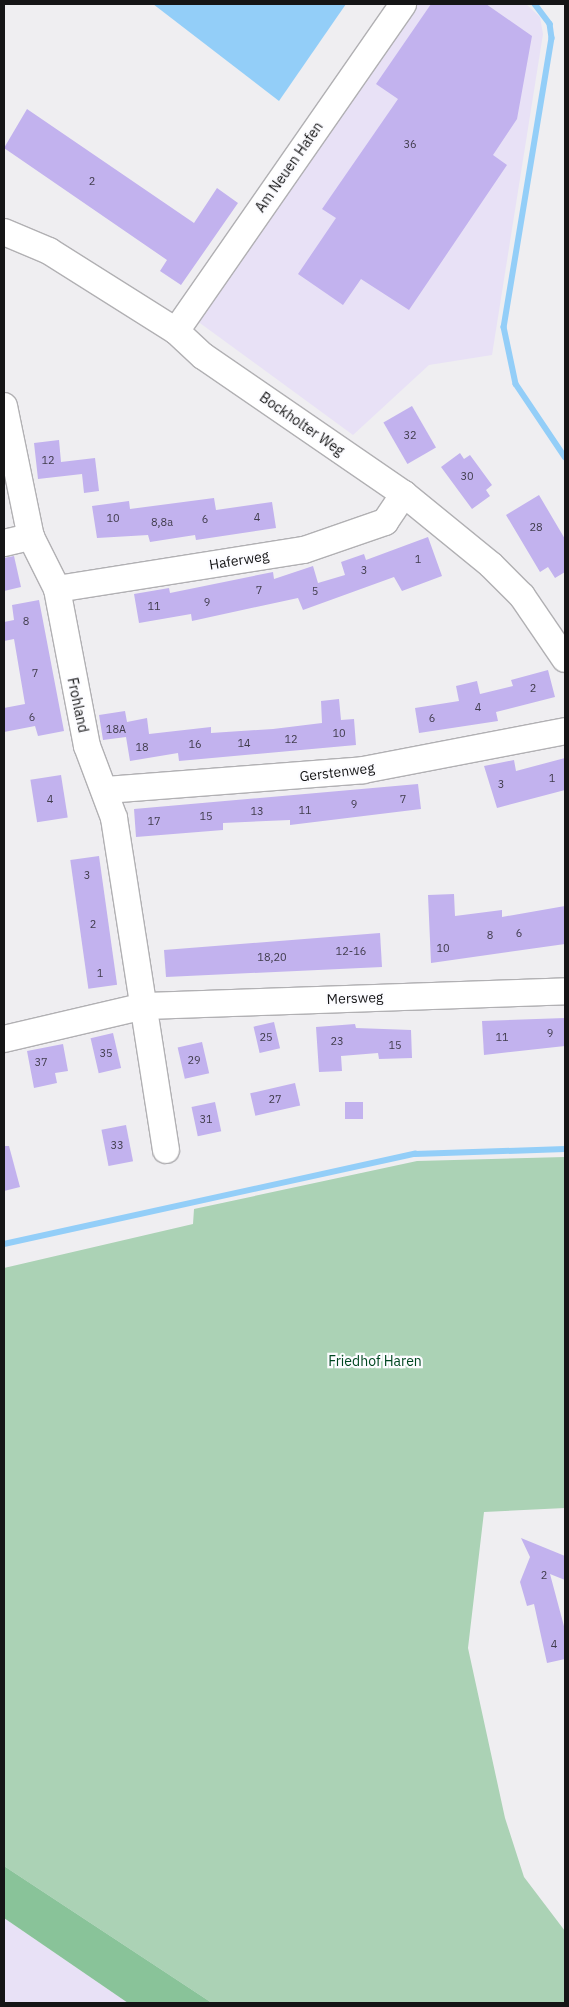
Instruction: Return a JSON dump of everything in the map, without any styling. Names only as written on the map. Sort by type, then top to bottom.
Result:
[{"type":"street","name":"Am Neuen Hafen","points":[[176,331],[403,4]]},
{"type":"street","name":"Bockholter Weg","points":[[4,232],[50,251],[176,331],[203,356],[404,494],[491,564],[522,596],[565,659]]},
{"type":"street","name":"Frohland","points":[[4,406],[32,537],[57,589],[87,746],[106,790],[145,1006]]},
{"type":"street","name":"Haferweg","points":[[57,589],[304,550],[385,522],[404,494]]},
{"type":"street","points":[[4,543],[32,537]]},
{"type":"street","name":"Gerstenweg","points":[[106,790],[362,770],[565,731]]},
{"type":"street","name":"Mersweg","points":[[4,1038],[145,1006],[565,991]]},
{"type":"street","points":[[145,1006],[166,1150]]},
{"type":"shaded area","points":[[413,4],[526,4],[540,17],[543,34],[492,355],[429,365],[353,435],[193,318]]},
{"type":"shaded area","points":[[4,1918],[128,2003],[4,2003]]},
{"type":"green space","name":"Friedhof Haren","points":[[565,1157],[565,1508],[484,1512],[468,1648],[505,1818],[524,1877],[565,1931],[565,2003],[212,2003],[4,1866],[4,1268],[193,1224],[194,1209],[417,1161]]},
{"type":"green space","points":[[4,1866],[212,2003],[128,2003],[4,1918]]},
{"type":"water","points":[[153,4],[346,4],[279,101]]},
{"type":"building","points":[[431,4],[486,4],[532,36],[517,119],[493,155],[507,165],[409,310],[361,279],[343,305],[298,274],[336,218],[322,209],[398,99],[376,84]]},
{"type":"building","points":[[27,109],[194,223],[217,188],[238,203],[181,285],[160,271],[167,260],[4,148]]},
{"type":"building","points":[[412,406],[436,448],[407,464],[383,422]]},
{"type":"building","points":[[59,440],[61,462],[95,458],[99,491],[84,493],[82,474],[38,479],[34,443]]},
{"type":"building","points":[[460,453],[464,459],[470,455],[492,485],[486,490],[490,496],[472,509],[441,467]]},
{"type":"building","points":[[539,495],[565,539],[565,572],[555,578],[548,567],[540,572],[506,515]]},
{"type":"building","points":[[214,498],[216,510],[272,502],[276,528],[196,540],[195,535],[150,542],[148,535],[97,538],[92,506],[129,501],[130,509]]},
{"type":"building","points":[[428,537],[442,576],[402,591],[394,577],[303,610],[298,598],[192,621],[191,614],[139,623],[134,594],[169,588],[170,593],[273,572],[274,579],[313,566],[318,583],[345,575],[341,562],[364,554],[366,560]]},
{"type":"building","points":[[14,556],[21,587],[4,591],[4,558]]},
{"type":"building","points":[[39,600],[64,731],[38,736],[35,726],[4,732],[4,708],[25,704],[14,639],[4,641],[4,622],[14,620],[12,605]]},
{"type":"building","points":[[548,670],[555,697],[496,712],[498,721],[419,733],[415,708],[459,701],[456,686],[477,681],[480,694],[513,686],[511,680]]},
{"type":"building","points":[[339,699],[341,720],[354,719],[356,745],[179,761],[178,753],[130,761],[126,737],[103,740],[99,715],[125,711],[127,722],[147,718],[149,734],[211,727],[211,733],[273,729],[322,723],[321,701]]},
{"type":"building","points":[[565,758],[565,790],[497,808],[484,766],[514,760],[516,771]]},
{"type":"building","points":[[61,775],[68,817],[37,822],[30,780]]},
{"type":"building","points":[[418,784],[421,809],[290,825],[290,820],[223,823],[223,830],[136,837],[134,809]]},
{"type":"building","points":[[99,856],[117,985],[88,989],[70,860]]},
{"type":"building","points":[[454,894],[455,916],[502,910],[502,917],[565,906],[565,944],[431,963],[428,895]]},
{"type":"building","points":[[380,933],[382,967],[166,977],[164,950]]},
{"type":"building","points":[[565,1018],[565,1046],[484,1055],[482,1021]]},
{"type":"building","points":[[274,1022],[280,1048],[260,1053],[254,1027]]},
{"type":"building","points":[[355,1024],[356,1028],[411,1030],[412,1058],[379,1059],[378,1053],[341,1056],[342,1071],[319,1072],[316,1027]]},
{"type":"building","points":[[113,1033],[121,1068],[99,1073],[91,1038]]},
{"type":"building","points":[[202,1042],[209,1073],[185,1079],[178,1048]]},
{"type":"building","points":[[63,1044],[68,1071],[55,1073],[57,1083],[34,1088],[27,1051]]},
{"type":"building","points":[[295,1083],[300,1105],[255,1116],[250,1093]]},
{"type":"building","points":[[215,1102],[221,1131],[198,1136],[192,1107]]},
{"type":"building","points":[[345,1102],[363,1102],[363,1119],[345,1119]]},
{"type":"building","points":[[126,1125],[133,1161],[109,1166],[101,1130]]},
{"type":"building","points":[[4,1146],[9,1146],[20,1187],[4,1191]]},
{"type":"building","points":[[521,1538],[565,1556],[565,1580],[550,1574],[565,1630],[565,1659],[547,1663],[534,1604],[527,1606],[520,1582],[530,1557]]},
{"type":"waterway","points":[[535,4],[550,24],[552,38],[504,327],[516,384],[565,457]]},
{"type":"waterway","points":[[4,1244],[415,1154],[565,1149]]}]
